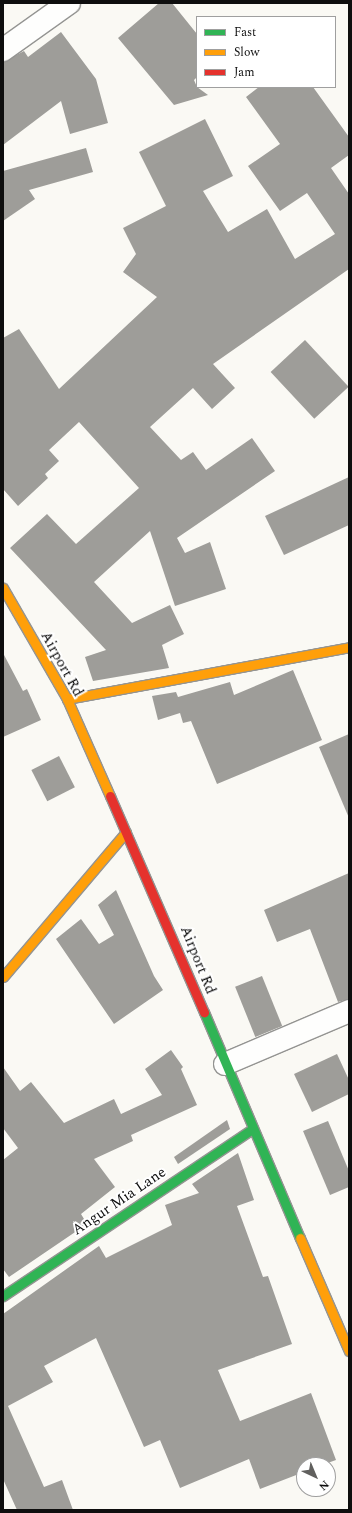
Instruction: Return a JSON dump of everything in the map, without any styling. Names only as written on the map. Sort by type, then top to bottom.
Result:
[{"type":"main road","name":"Airport Rd","points":[[3,588],[66,699],[126,832],[252,1129],[349,1351]]},
{"type":"main road","points":[[66,699],[349,647]]},
{"type":"main road","points":[[3,977],[126,832]]},
{"type":"main road","name":"Angur Mia Lane","points":[[3,1296],[252,1129]]},
{"type":"street","points":[[3,50],[69,3]]},
{"type":"street","points":[[225,1064],[349,1011]]},
{"type":"building","points":[[159,3],[172,3],[196,33],[196,78],[194,80],[196,88],[208,95],[174,105],[118,38]]},
{"type":"building","points":[[61,32],[96,79],[108,123],[70,134],[61,101],[3,145],[3,62],[24,51],[28,57]]},
{"type":"building","points":[[258,88],[314,88],[349,137],[349,155],[331,168],[349,194],[349,269],[213,364],[235,388],[212,409],[193,388],[150,427],[181,460],[193,452],[206,470],[252,438],[275,471],[177,538],[185,553],[210,542],[226,589],[175,606],[150,531],[94,582],[132,623],[170,605],[184,634],[162,645],[169,668],[93,681],[85,657],[106,650],[10,548],[47,514],[76,544],[139,488],[79,422],[49,450],[59,461],[45,474],[48,478],[18,506],[3,489],[3,338],[19,329],[59,389],[157,297],[123,272],[136,254],[123,228],[166,206],[139,152],[205,119],[233,176],[203,191],[228,232],[267,209],[295,259],[335,234],[307,193],[280,211],[248,166],[280,144],[246,97]]},
{"type":"building","points":[[86,148],[93,172],[29,190],[35,199],[3,221],[3,171]]},
{"type":"building","points":[[305,340],[349,387],[314,419],[271,372]]},
{"type":"building","points":[[349,477],[349,525],[284,555],[265,516]]},
{"type":"building","points":[[3,653],[23,691],[27,689],[41,720],[3,737]]},
{"type":"building","points":[[293,670],[322,740],[217,784],[191,721],[183,723],[180,713],[158,720],[152,696],[176,692],[178,697],[230,682],[234,695]]},
{"type":"building","points":[[349,734],[349,818],[319,747]]},
{"type":"building","points":[[59,756],[75,787],[47,801],[31,770]]},
{"type":"building","points":[[349,873],[349,999],[338,1002],[310,929],[277,942],[264,910]]},
{"type":"building","points":[[116,890],[154,976],[163,990],[114,1024],[56,939],[81,919],[99,944],[114,935],[98,905]]},
{"type":"building","points":[[262,976],[282,1026],[255,1037],[235,987]]},
{"type":"building","points":[[171,1050],[183,1067],[181,1069],[197,1105],[131,1135],[133,1141],[94,1159],[115,1187],[81,1214],[87,1224],[9,1277],[3,1269],[3,1160],[18,1148],[3,1128],[3,1067],[20,1091],[31,1082],[64,1123],[114,1099],[121,1114],[162,1095],[145,1069]]},
{"type":"building","points":[[337,1054],[349,1080],[349,1094],[312,1112],[294,1074]]},
{"type":"building","points":[[227,1120],[230,1129],[178,1164],[174,1157]]},
{"type":"building","points":[[328,1121],[349,1171],[349,1187],[330,1195],[303,1131]]},
{"type":"building","points":[[238,1153],[254,1200],[237,1206],[263,1277],[268,1276],[292,1344],[218,1370],[240,1421],[311,1393],[335,1457],[296,1457],[296,1475],[260,1489],[249,1459],[180,1488],[160,1440],[144,1447],[96,1338],[44,1366],[53,1382],[8,1406],[44,1487],[62,1480],[73,1510],[17,1510],[3,1479],[3,1314],[99,1246],[106,1258],[172,1225],[165,1205],[199,1193],[192,1184]]},
{"type":"traffic: fast","points":[[204,1012],[300,1238]]},
{"type":"traffic: fast","points":[[3,1296],[252,1129]]},
{"type":"traffic: slow","points":[[3,588],[67,699],[110,796]]},
{"type":"traffic: slow","points":[[67,699],[349,647]]},
{"type":"traffic: slow","points":[[3,977],[126,832]]},
{"type":"traffic: slow","points":[[300,1238],[349,1351]]},
{"type":"traffic: jam","points":[[110,796],[204,1012]]}]
